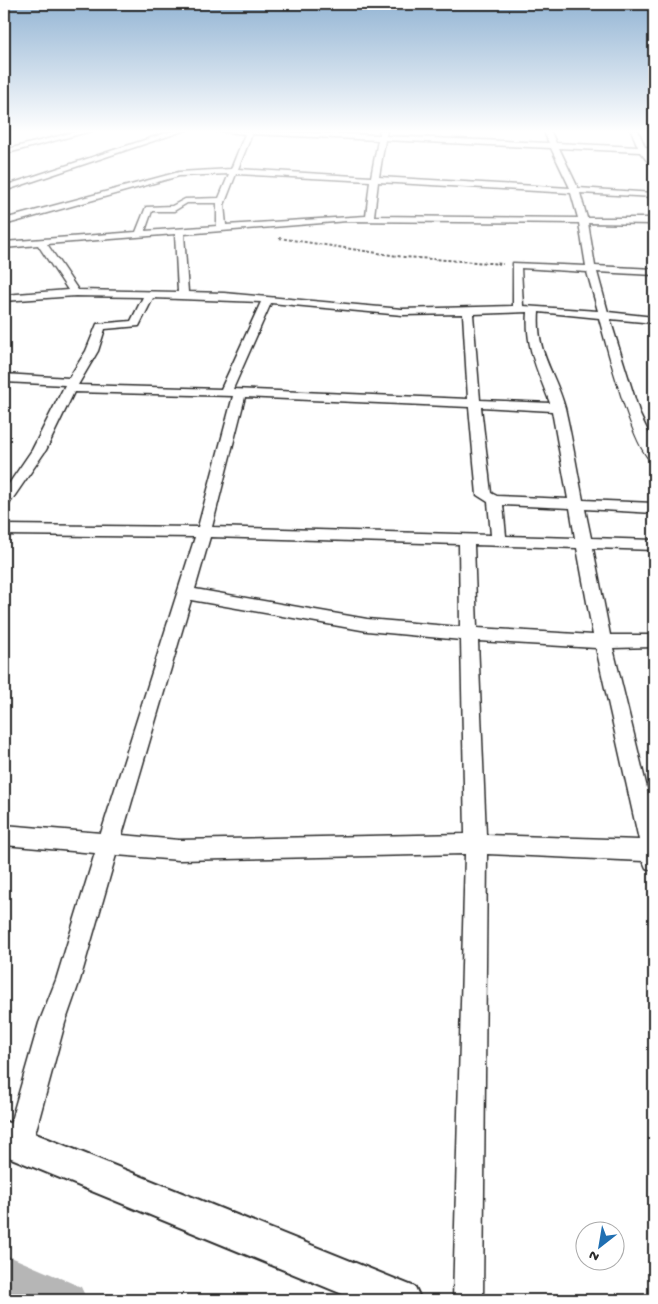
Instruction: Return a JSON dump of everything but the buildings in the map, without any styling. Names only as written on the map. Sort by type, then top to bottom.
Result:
[{"type":"street","points":[[4,222],[118,191]]},
{"type":"street","points":[[222,229],[221,200],[224,191]]},
{"type":"street","points":[[370,217],[374,191]]},
{"type":"street","points":[[653,455],[623,382],[591,269],[583,219],[574,191],[654,195]]},
{"type":"street","points":[[140,234],[149,209],[174,208],[185,201],[221,200]]},
{"type":"street","points":[[4,245],[222,229],[300,220],[370,217],[444,220],[583,219],[654,221]]},
{"type":"street","points":[[179,231],[183,296]]},
{"type":"street","points":[[41,242],[75,293]]},
{"type":"street","points":[[4,835],[188,850],[476,844],[654,855],[603,642],[558,407],[535,347],[516,265],[654,272]]},
{"type":"street","points":[[4,298],[75,293],[240,296],[402,312],[526,309],[604,314],[654,320]]},
{"type":"street","points":[[4,501],[39,450],[72,385],[92,351],[101,326],[135,324],[149,295]]},
{"type":"street","points":[[267,300],[233,393],[204,532],[68,980],[11,1141],[392,1299]]},
{"type":"street","points":[[468,310],[484,495],[495,500],[654,508]]},
{"type":"street","points":[[4,378],[72,385],[475,405],[558,407]]},
{"type":"street","points":[[495,500],[499,539]]},
{"type":"street","points":[[4,530],[466,538],[654,545]]},
{"type":"street","points":[[466,538],[476,844],[468,1300]]},
{"type":"street","points":[[185,594],[244,602],[349,623],[469,634],[603,642],[654,641]]},
{"type":"path","points":[[276,238],[404,257],[516,265]]},
{"type":"waterway","points":[[4,1272],[68,1300]]}]
